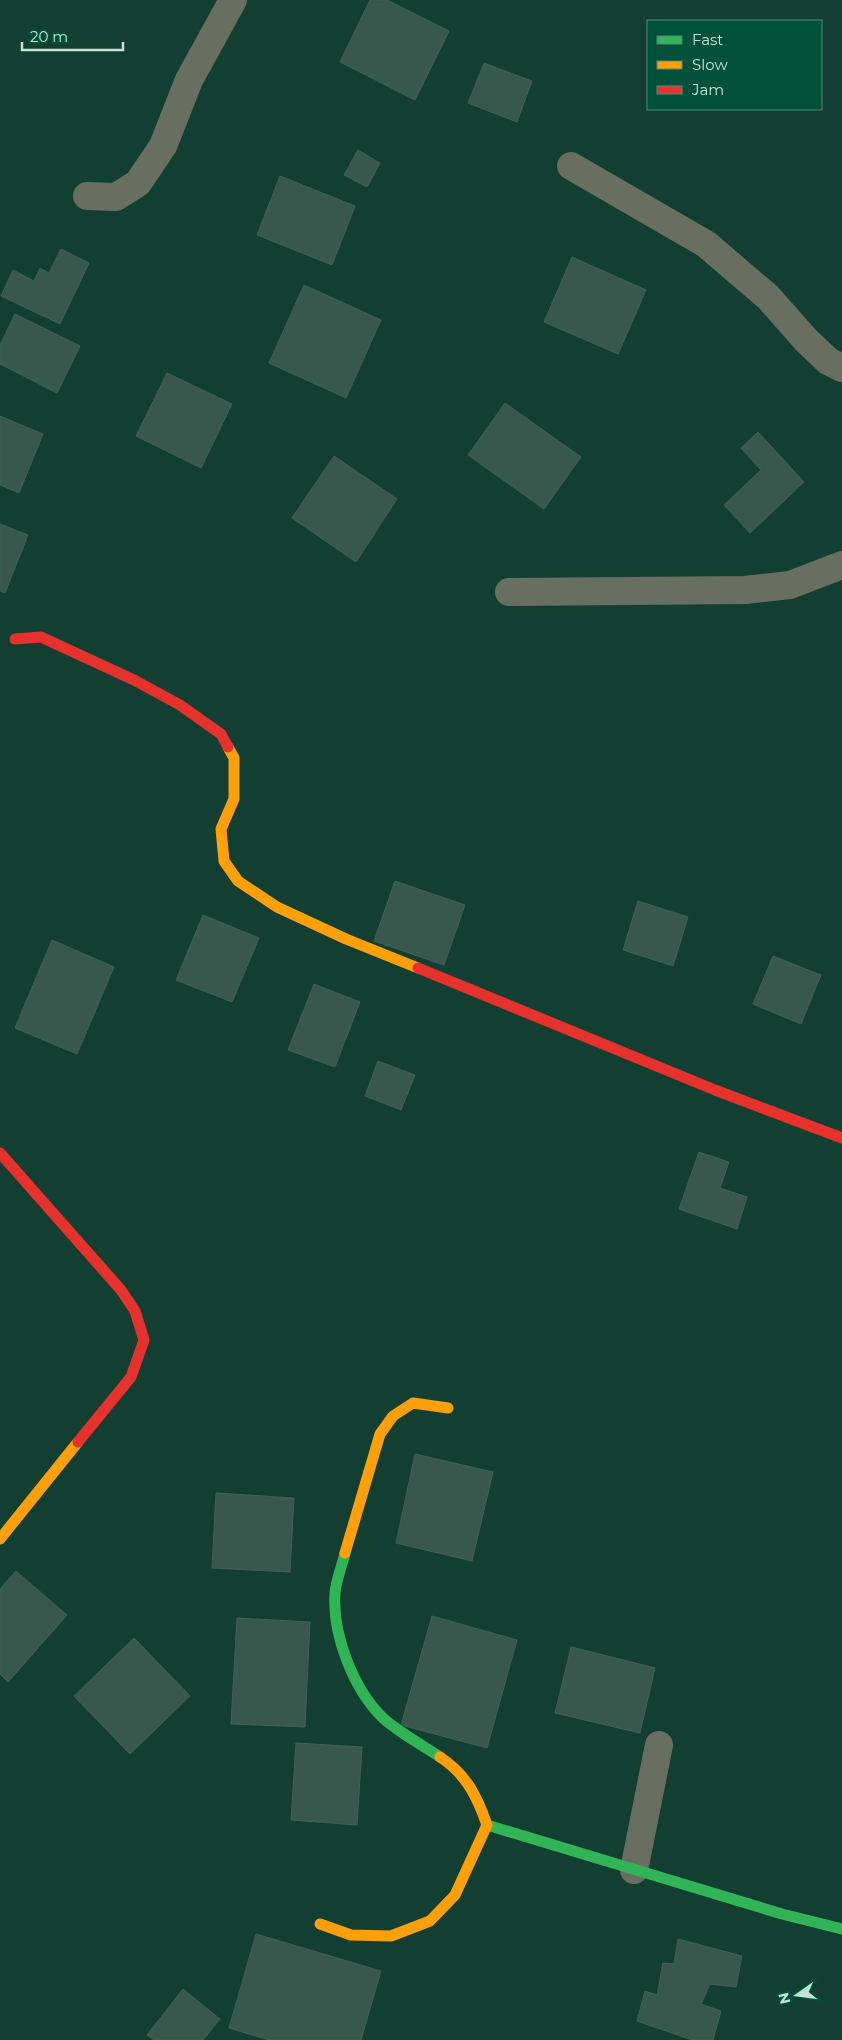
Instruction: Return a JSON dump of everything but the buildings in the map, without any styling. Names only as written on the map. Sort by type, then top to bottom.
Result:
[{"type":"street","points":[[87,196],[116,197],[138,183],[163,146],[189,80],[233,0]]},
{"type":"street","points":[[571,166],[706,244],[768,298],[828,361],[842,368]]},
{"type":"street","points":[[509,592],[744,590],[790,585],[842,565]]},
{"type":"street","points":[[15,639],[41,637],[134,680],[180,705],[221,734],[234,758],[234,799],[221,829],[224,861],[238,881],[277,907],[346,939],[531,1013],[715,1090],[842,1138]]},
{"type":"street","points":[[0,1153],[121,1290],[135,1311],[144,1340],[131,1377],[0,1539]]},
{"type":"street","points":[[320,1924],[351,1935],[391,1936],[430,1921],[455,1894],[487,1825],[477,1796],[454,1766],[384,1719],[364,1695],[347,1663],[338,1627],[335,1594],[350,1534],[380,1434],[393,1416],[413,1403],[448,1408]]},
{"type":"street","points":[[634,1870],[660,1745]]},
{"type":"street","points":[[487,1825],[782,1914],[842,1929]]},
{"type":"traffic: fast","points":[[345,1553],[335,1593],[335,1609],[341,1644],[354,1677],[372,1706],[383,1718],[403,1734],[440,1757]]},
{"type":"traffic: fast","points":[[487,1825],[782,1914],[842,1929]]},
{"type":"traffic: slow","points":[[228,747],[234,758],[234,799],[221,829],[224,861],[238,881],[277,907],[346,939],[418,968]]},
{"type":"traffic: slow","points":[[345,1553],[380,1434],[393,1416],[413,1403],[448,1408]]},
{"type":"traffic: slow","points":[[0,1539],[78,1442]]},
{"type":"traffic: slow","points":[[320,1924],[351,1935],[391,1936],[430,1921],[455,1895],[487,1825],[470,1786],[457,1771],[440,1757]]},
{"type":"traffic: jam","points":[[15,639],[41,637],[134,680],[180,705],[221,734],[228,747]]},
{"type":"traffic: jam","points":[[418,968],[715,1090],[842,1138]]},
{"type":"traffic: jam","points":[[0,1153],[121,1290],[135,1311],[144,1340],[131,1377],[78,1442]]}]
